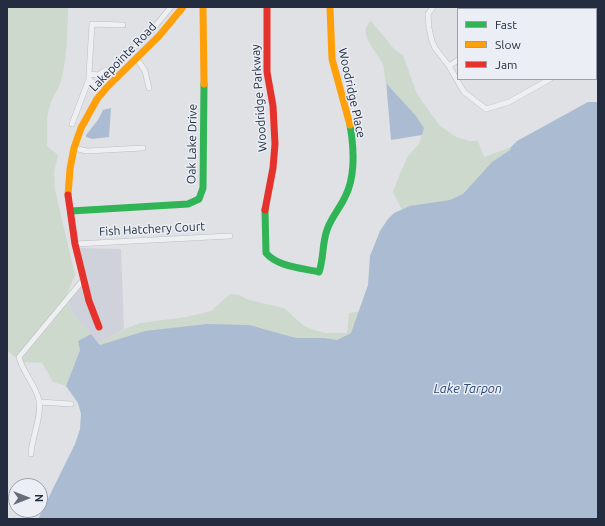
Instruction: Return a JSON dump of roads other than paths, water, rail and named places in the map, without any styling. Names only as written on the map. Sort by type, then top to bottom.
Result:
[{"type":"street","points":[[89,77],[112,69],[152,30],[171,7]]},
{"type":"street","name":"Lakepointe Road","points":[[83,280],[70,211],[69,179],[74,148],[81,128],[105,89],[159,36],[183,7]]},
{"type":"street","name":"Oak Lake Drive","points":[[70,211],[188,204],[198,200],[202,195],[204,188],[203,7]]},
{"type":"street","name":"Woodridge Parkway","points":[[267,7],[267,72],[273,106],[275,144],[273,168],[265,206],[266,253],[268,257],[276,261],[319,272]]},
{"type":"street","name":"Woodridge Place","points":[[319,272],[322,264],[327,230],[347,194],[352,168],[351,127],[332,58],[330,7]]},
{"type":"street","points":[[433,7],[428,14],[432,41],[457,80]]},
{"type":"street","points":[[72,124],[89,77],[92,24],[122,25]]},
{"type":"street","points":[[137,59],[145,71],[149,88]]},
{"type":"street","points":[[449,66],[457,61]]},
{"type":"street","points":[[98,75],[105,89]]},
{"type":"street","points":[[89,77],[105,89]]},
{"type":"street","points":[[457,80],[464,92],[486,109],[509,102],[548,80]]},
{"type":"street","points":[[74,148],[87,151],[143,148]]},
{"type":"street","name":"Fish Hatchery Court","points":[[75,244],[230,236]]},
{"type":"street","points":[[83,280],[89,302],[99,326]]},
{"type":"street","points":[[32,454],[32,444],[39,402],[33,385],[24,371],[19,357],[83,280]]},
{"type":"street","points":[[39,402],[71,404]]},
{"type":"water","points":[[386,83],[416,116],[424,128],[422,135],[391,140]]},
{"type":"water","name":"Lake Tarpon","points":[[588,102],[598,102],[598,519],[38,519],[48,518],[48,499],[75,444],[80,429],[81,414],[78,403],[66,386],[80,350],[78,341],[91,334],[100,345],[145,331],[207,324],[249,325],[296,338],[324,338],[337,340],[351,333],[368,285],[370,256],[380,231],[388,219],[394,213],[410,206],[450,200],[463,194],[492,162],[510,150],[517,141]]},
{"type":"water","points":[[111,108],[109,137],[92,139],[86,137],[103,110]]}]
